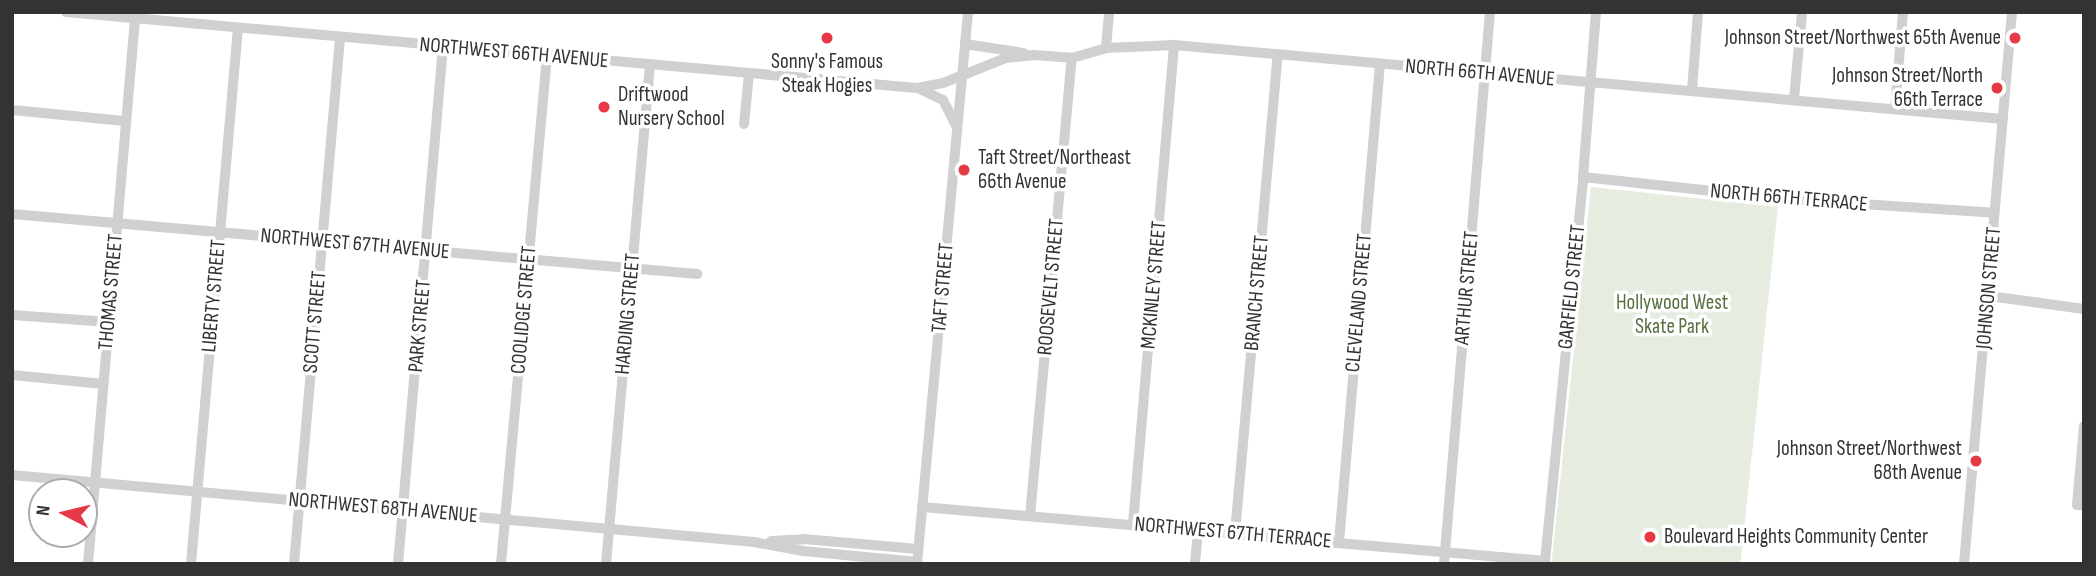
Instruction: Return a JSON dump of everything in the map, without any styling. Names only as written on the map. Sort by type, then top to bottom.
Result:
[{"type":"street","name":"NORTHWEST 66TH AVENUE","points":[[66,12],[917,88],[962,77]]},
{"type":"street","name":"TAFT STREET","points":[[917,563],[968,12]]},
{"type":"street","points":[[1107,48],[1109,12]]},
{"type":"street","name":"ARTHUR STREET","points":[[1444,564],[1490,12]]},
{"type":"street","name":"GARFIELD STREET","points":[[1545,561],[1583,177],[1596,12]]},
{"type":"street","points":[[1692,90],[1698,12]]},
{"type":"street","points":[[1794,99],[1802,12]]},
{"type":"street","points":[[1895,109],[1903,12]]},
{"type":"street","name":"JOHNSON STREET","points":[[1964,564],[2012,12]]},
{"type":"street","name":"THOMAS STREET","points":[[94,478],[135,19]]},
{"type":"street","name":"LIBERTY STREET","points":[[191,564],[238,29]]},
{"type":"street","name":"SCOTT STREET","points":[[294,564],[340,38]]},
{"type":"street","points":[[965,44],[1033,55]]},
{"type":"street","name":"NORTH 66TH AVENUE","points":[[962,77],[1006,58],[1033,55],[1072,58],[1107,48],[1174,45],[2003,119]]},
{"type":"street","name":"MCKINLEY STREET","points":[[1133,524],[1174,45]]},
{"type":"street","name":"PARK STREET","points":[[398,564],[443,47]]},
{"type":"street","name":"BRANCH STREET","points":[[1235,533],[1278,54]]},
{"type":"street","name":"COOLIDGE STREET","points":[[501,564],[547,56]]},
{"type":"street","name":"ROOSEVELT STREET","points":[[1030,516],[1072,58]]},
{"type":"street","name":"CLEVELAND STREET","points":[[1339,542],[1380,64]]},
{"type":"street","name":"HARDING STREET","points":[[606,564],[650,65]]},
{"type":"street","points":[[744,124],[749,74]]},
{"type":"street","points":[[917,88],[943,100],[957,128]]},
{"type":"street","points":[[12,110],[124,121]]},
{"type":"street","name":"NORTH 66TH TERRACE","points":[[1583,177],[1786,199],[1995,214]]},
{"type":"street","name":"NORTHWEST 67TH AVENUE","points":[[12,214],[697,274]]},
{"type":"street","points":[[1989,296],[2084,309]]},
{"type":"street","points":[[12,315],[109,322]]},
{"type":"street","points":[[12,375],[104,384]]},
{"type":"street","points":[[2080,505],[2084,426]]},
{"type":"street","name":"NORTHWEST 68TH AVENUE","points":[[12,475],[47,478]]},
{"type":"street","name":"NORTHWEST 68TH AVENUE","points":[[98,482],[754,541],[803,551],[917,563]]},
{"type":"street","name":"NORTHWEST 67TH TERRACE","points":[[922,507],[1545,561]]},
{"type":"street","points":[[1195,564],[1198,530]]},
{"type":"street","name":"NORTHWEST 68TH AVENUE","points":[[754,541],[804,539],[918,549]]},
{"type":"green space","name":"Hollywood West Skate Park","points":[[1591,187],[1778,207],[1740,564],[1551,564]]},
{"type":"place","name":"Sonny's Famous Steak Hogies","points":[[827,38]]},
{"type":"place","name":"Johnson Street/Northwest 65th Avenue","points":[[2015,38]]},
{"type":"place","name":"Johnson Street/North 66th Terrace","points":[[1997,88]]},
{"type":"place","name":"Driftwood Nursery School","points":[[604,107]]},
{"type":"place","name":"Taft Street/Northeast 66th Avenue","points":[[964,170]]},
{"type":"place","name":"Johnson Street/Northwest 68th Avenue","points":[[1976,461]]},
{"type":"place","name":"Boulevard Heights Community Center","points":[[1650,537]]}]
